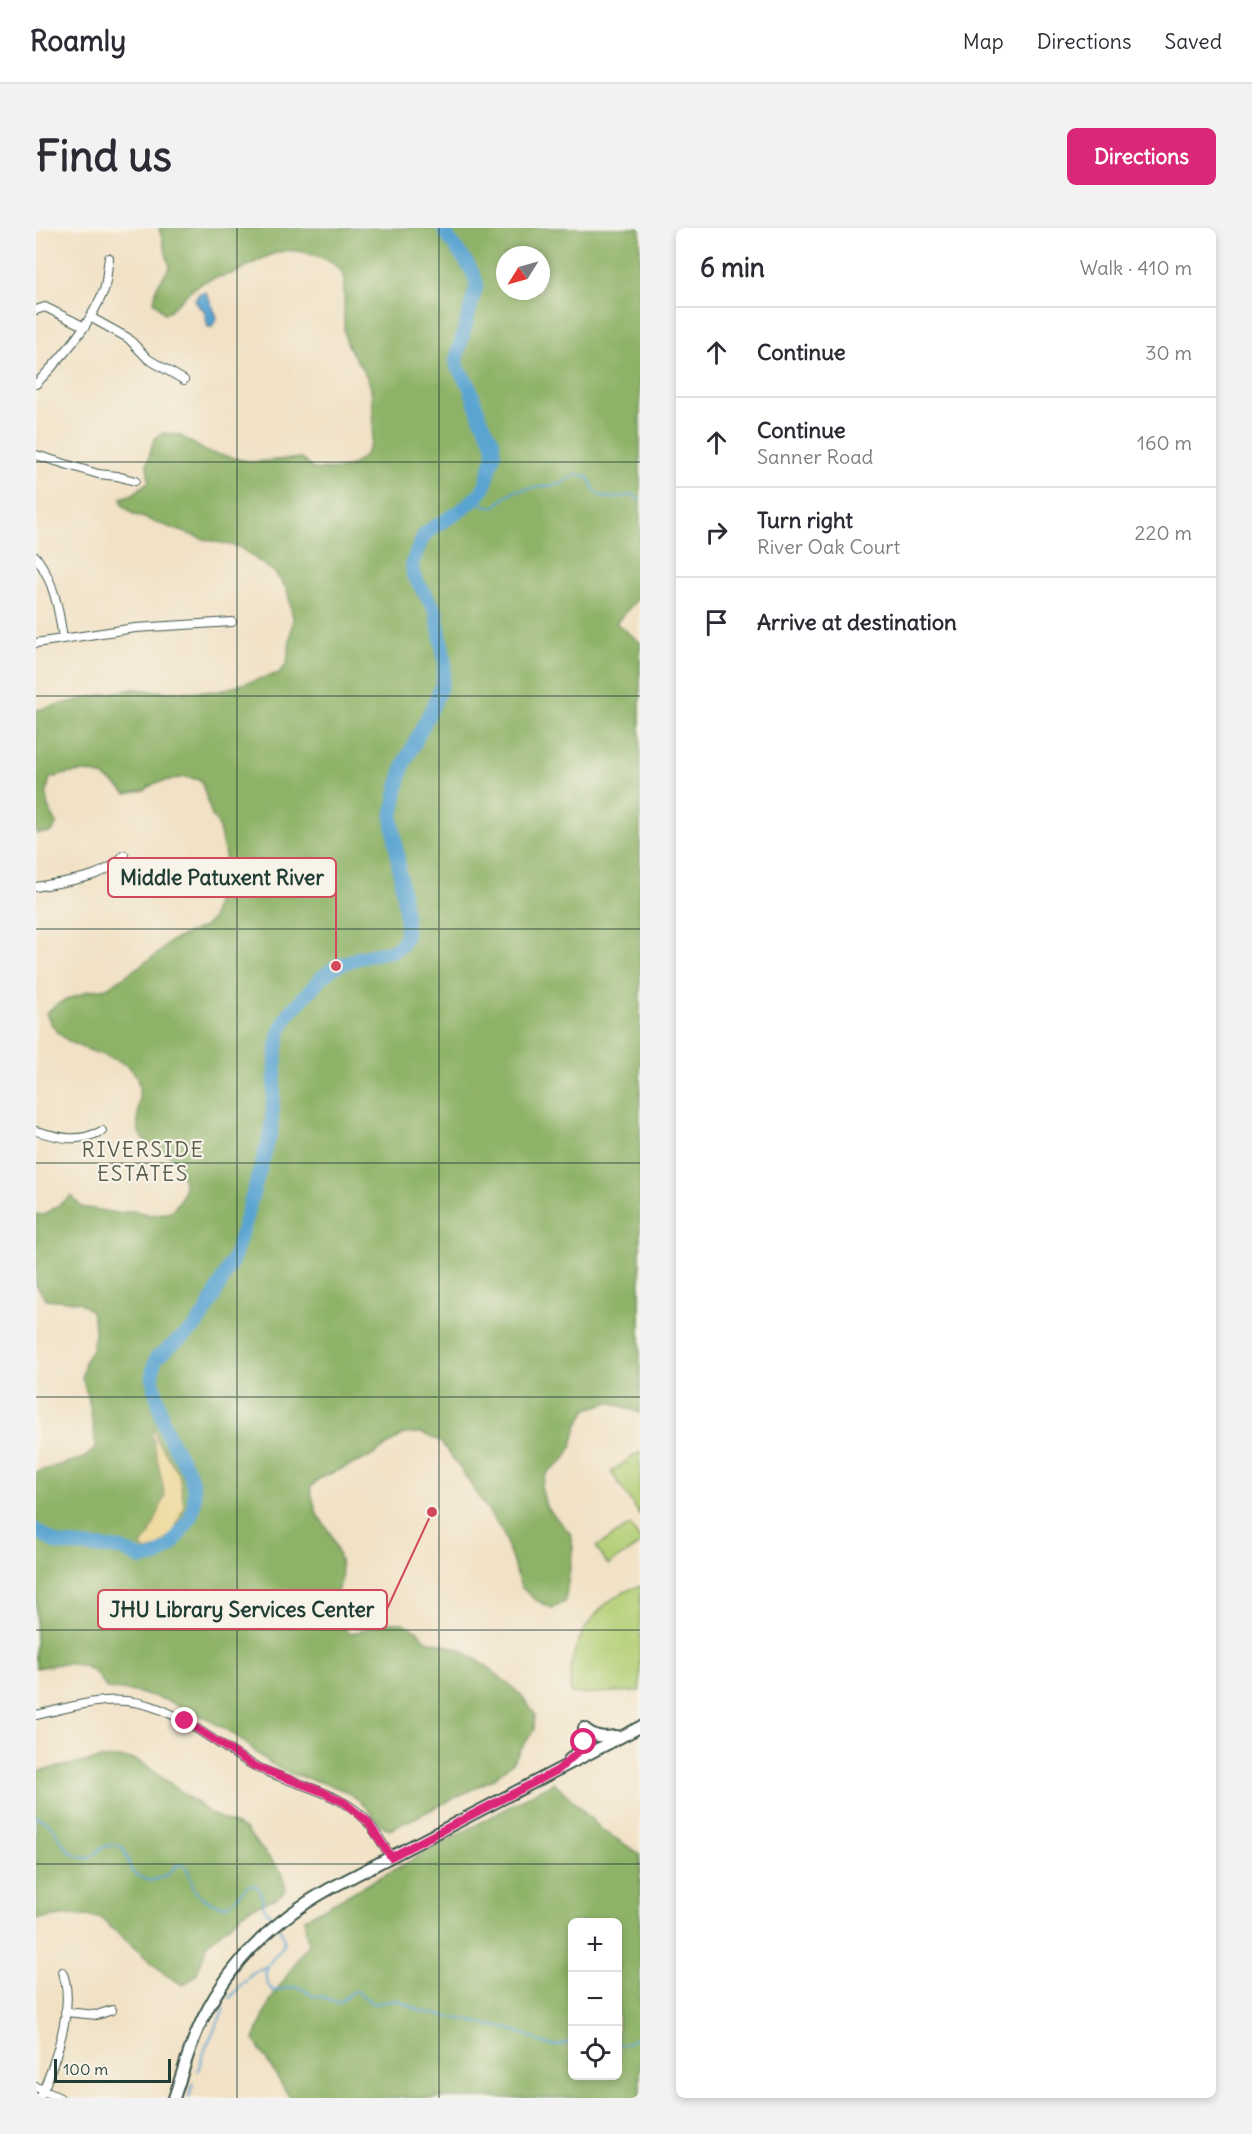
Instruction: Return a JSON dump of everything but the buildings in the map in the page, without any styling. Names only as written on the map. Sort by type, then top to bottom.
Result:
[{"type":"main road","points":[[174,2098],[190,2049],[207,2011],[232,1972],[268,1932],[284,1918],[316,1897],[640,1727]]},
{"type":"main road","points":[[558,1770],[582,1746],[585,1736],[584,1728],[594,1736],[600,1737],[628,1733]]},
{"type":"street","points":[[36,384],[85,327],[104,289],[109,258]]},
{"type":"street","points":[[36,310],[45,307],[85,327]]},
{"type":"street","points":[[90,317],[128,338],[148,359],[184,380]]},
{"type":"street","points":[[36,455],[98,474],[135,481]]},
{"type":"street","points":[[36,557],[54,591],[63,639]]},
{"type":"street","points":[[36,643],[135,628],[232,622]]},
{"type":"street","points":[[36,887],[104,870],[124,855]]},
{"type":"street","points":[[36,1131],[75,1139],[102,1131]]},
{"type":"street","points":[[36,1715],[111,1700],[140,1703],[167,1711],[254,1766],[323,1792],[345,1803],[367,1821],[391,1857]]},
{"type":"street","points":[[60,2098],[40,2092],[56,2058],[65,2012],[67,1987],[62,1972]]},
{"type":"street","points":[[65,2012],[97,2015],[112,2010]]},
{"type":"green space","points":[[159,228],[640,228],[640,596],[616,623],[640,642],[640,1413],[610,1402],[587,1409],[577,1426],[572,1446],[565,1459],[548,1472],[541,1486],[546,1507],[570,1533],[573,1548],[565,1602],[552,1608],[536,1600],[521,1587],[503,1533],[440,1441],[421,1433],[404,1434],[370,1457],[320,1478],[310,1488],[317,1514],[331,1534],[340,1560],[342,1579],[335,1596],[345,1618],[345,1629],[351,1634],[384,1623],[403,1623],[417,1630],[426,1640],[457,1648],[487,1666],[521,1695],[535,1714],[534,1730],[511,1764],[493,1779],[390,1830],[380,1824],[362,1803],[349,1793],[280,1769],[236,1736],[191,1711],[142,1693],[108,1689],[93,1671],[80,1665],[65,1664],[36,1668],[36,1472],[84,1458],[95,1449],[88,1396],[82,1378],[85,1361],[92,1349],[95,1329],[91,1311],[79,1302],[46,1299],[36,1285],[36,1214],[44,1215],[72,1196],[81,1207],[117,1213],[134,1211],[150,1215],[171,1212],[184,1190],[184,1180],[174,1159],[149,1145],[141,1137],[138,1124],[139,1091],[136,1075],[121,1062],[64,1038],[57,1032],[46,1013],[59,1003],[88,991],[107,988],[160,952],[171,941],[204,927],[212,919],[226,860],[218,824],[212,816],[201,780],[184,777],[155,783],[145,790],[126,794],[108,779],[91,772],[50,778],[47,802],[57,823],[52,832],[36,834],[36,710],[134,689],[167,692],[219,691],[279,673],[287,663],[293,618],[287,589],[274,572],[239,547],[200,538],[133,514],[123,505],[121,498],[133,494],[149,481],[147,464],[154,439],[164,433],[179,435],[207,452],[252,462],[301,458],[313,469],[338,469],[355,464],[362,458],[371,444],[374,427],[370,385],[345,336],[342,273],[332,263],[307,253],[284,251],[277,253],[264,257],[234,273],[205,281],[190,291],[165,314],[154,301],[157,286],[170,267]]},
{"type":"green space","points":[[640,1452],[640,1515],[611,1472]]},
{"type":"green space","points":[[630,1525],[640,1540],[640,1544],[608,1565],[596,1547]]},
{"type":"green space","points":[[640,1586],[640,1691],[571,1694],[572,1660],[588,1624],[616,1597]]},
{"type":"green space","points":[[117,1758],[132,1759],[144,1764],[211,1814],[245,1829],[283,1874],[286,1890],[276,1898],[248,1909],[208,1943],[196,1976],[183,1985],[166,1975],[99,1917],[70,1915],[36,1919],[36,1771]]},
{"type":"green space","points":[[554,1782],[602,1830],[640,1854],[640,2098],[290,2098],[254,2040],[270,2001],[308,1944],[304,1919]]},
{"type":"sand","points":[[154,1428],[157,1440],[179,1474],[184,1506],[174,1532],[158,1548],[147,1551],[140,1547],[149,1536],[165,1496],[152,1434]]},
{"type":"water","points":[[206,292],[217,317],[212,327],[208,327],[204,310],[199,307],[195,299],[200,293]]},
{"type":"waterway","points":[[36,1530],[57,1544],[121,1549],[142,1559],[157,1556],[170,1547],[190,1519],[194,1504],[194,1490],[190,1474],[168,1436],[162,1417],[153,1381],[156,1358],[194,1328],[207,1310],[235,1255],[271,1132],[277,1046],[280,1031],[288,1015],[321,978],[336,966],[361,957],[395,950],[401,945],[406,935],[406,917],[392,818],[404,764],[442,684],[445,663],[436,611],[413,575],[412,563],[424,535],[459,512],[480,494],[486,483],[494,454],[493,442],[480,417],[469,385],[457,367],[456,360],[477,284],[470,269],[443,228]]},
{"type":"waterway","points":[[474,499],[494,507],[513,491],[561,484],[577,474],[588,477],[596,492],[601,496],[611,498],[633,495],[640,500]]},
{"type":"waterway","points":[[36,1818],[50,1824],[67,1848],[80,1857],[91,1857],[108,1845],[122,1847],[132,1871],[150,1881],[167,1875],[178,1864],[185,1866],[197,1893],[204,1899],[217,1904],[227,1905],[248,1886],[255,1885],[260,1890],[264,1907],[275,1923]]},
{"type":"waterway","points":[[279,1928],[284,1943],[266,1971],[267,1983],[274,1991],[301,1988],[313,1996],[339,2003],[352,1992],[357,1991],[373,2004],[397,2000],[421,2011],[513,2030],[544,2044],[556,2046],[568,2043]]},
{"type":"waterway","points":[[230,1998],[252,1973],[267,1966]]},
{"type":"waterway","points":[[198,2071],[206,2047],[224,2009]]},
{"type":"waterway","points":[[622,2044],[640,2035]]},
{"type":"waterway","points":[[189,2098],[193,2084]]},
{"type":"place","name":"Middle Patuxent River","points":[[336,966]]},
{"type":"place","name":"JHU Library Services Center","points":[[432,1512]]},
{"type":"district","name":"RIVERSIDE ESTATES","points":[[143,1162]]},
{"type":"route","points":[[185,1721],[254,1766],[323,1792],[345,1803],[367,1821],[391,1857],[558,1770],[578,1752],[584,1742]]}]
